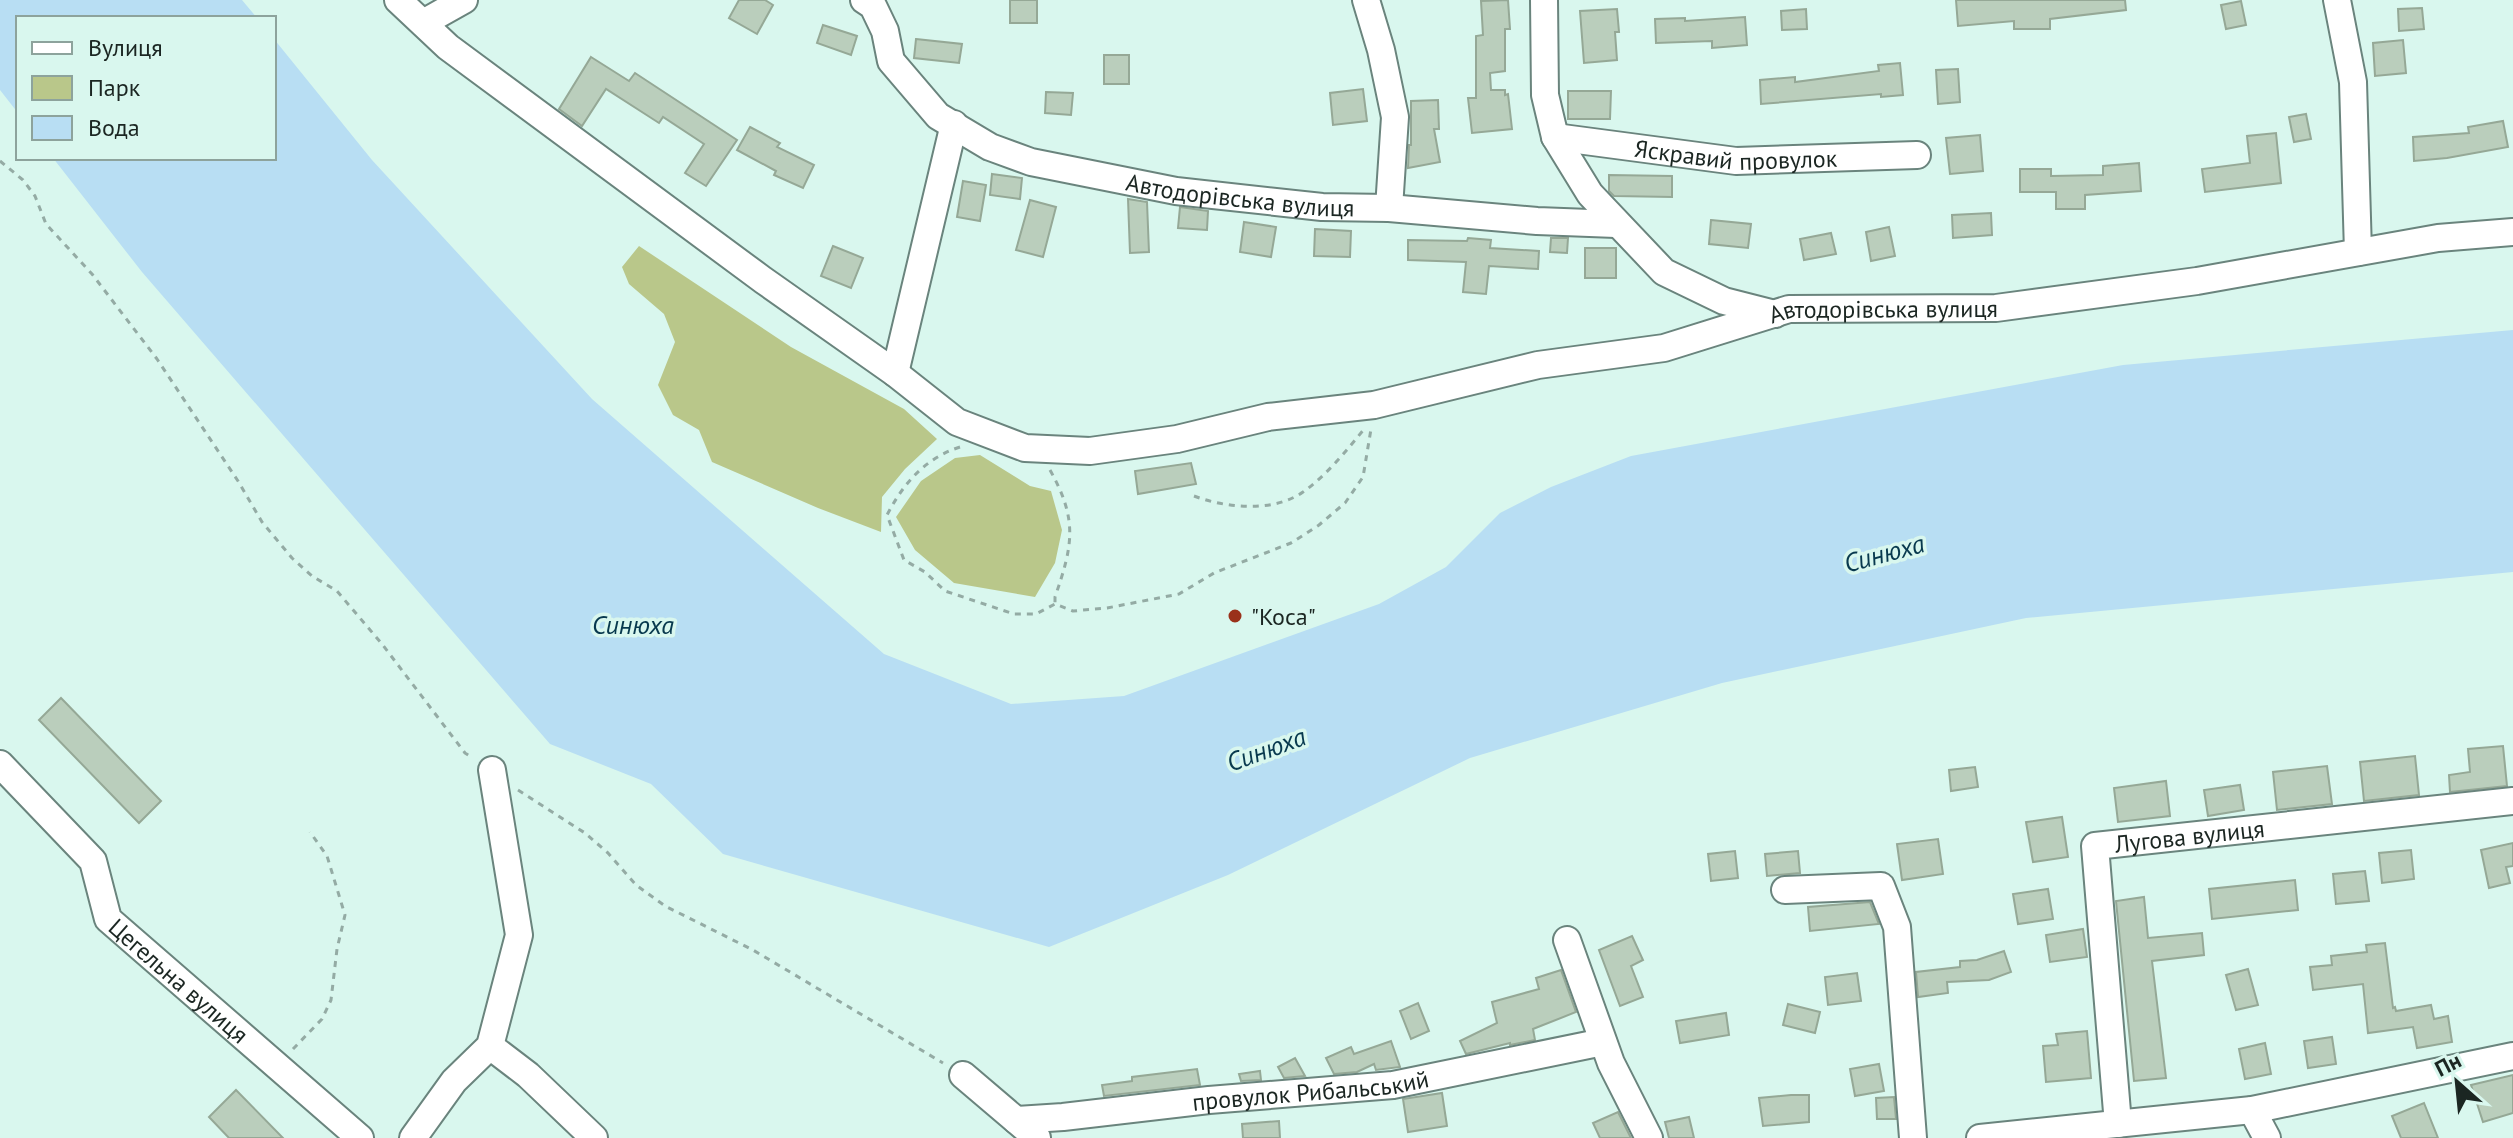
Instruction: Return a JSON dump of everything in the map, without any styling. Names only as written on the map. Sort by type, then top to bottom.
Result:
[{"type":"street","points":[[398,0],[448,47],[763,280],[895,373],[957,422],[1033,448],[1090,451],[1177,439],[1268,417],[1374,405],[1538,365],[1664,348],[1775,314]]},
{"type":"street","points":[[423,23],[464,0]]},
{"type":"street","name":"Автодорівська вулиця","points":[[864,0],[873,6],[885,31],[891,61],[938,116],[990,147],[1031,162],[1176,191],[1322,207],[1389,208],[1537,221],[1616,224],[1664,272],[1724,301],[1775,314],[1789,309],[1996,308],[2197,281],[2438,238],[2513,232]]},
{"type":"street","points":[[1366,0],[1381,50],[1395,117],[1389,208]]},
{"type":"street","points":[[1544,0],[1545,95],[1555,137],[1590,194],[1616,224]]},
{"type":"street","points":[[2337,0],[2353,82],[2358,252]]},
{"type":"street","points":[[895,373],[954,124]]},
{"type":"street","name":"Яскравий провулок","points":[[1555,137],[1736,161],[1917,155]]},
{"type":"street","name":"Цегельна вулиця","points":[[0,764],[93,861],[108,919],[360,1138]]},
{"type":"street","points":[[413,1138],[454,1081],[490,1046],[519,935],[492,770]]},
{"type":"street","name":"Лугова вулиця","points":[[2118,1124],[2095,846],[2513,801]]},
{"type":"street","points":[[1785,890],[1881,886],[1897,927],[1913,1138]]},
{"type":"street","points":[[1567,940],[1611,1063],[1649,1138]]},
{"type":"street","name":"провулок Рибальський","points":[[1016,1120],[1393,1085],[1603,1042]]},
{"type":"street","points":[[490,1046],[528,1075],[594,1138]]},
{"type":"street","points":[[1980,1138],[2252,1110],[2513,1056]]},
{"type":"street","points":[[963,1075],[1037,1138]]},
{"type":"street","points":[[2252,1110],[2267,1138]]},
{"type":"path","points":[[0,161],[23,180],[35,196],[46,224],[92,274],[157,359],[262,522],[292,558],[312,576],[337,591],[391,655],[465,753],[492,770],[501,781],[585,833],[608,853],[636,885],[665,906],[778,964],[963,1075]]},
{"type":"path","points":[[994,436],[949,451],[917,471],[897,496],[887,515],[904,560],[925,572],[945,591],[1014,614],[1036,614],[1055,604],[1073,611],[1107,608],[1179,594],[1214,573],[1291,543],[1345,503],[1363,477],[1372,419],[1331,466],[1303,492],[1286,500],[1248,507],[1194,496]]},
{"type":"path","points":[[1033,448],[1065,496],[1070,522],[1069,555],[1055,604]]},
{"type":"path","points":[[277,1066],[322,1019],[331,1000],[338,939],[345,915],[327,856],[310,832]]},
{"type":"green space","points":[[639,246],[791,347],[904,409],[937,439],[905,469],[882,497],[881,532],[712,462],[699,430],[673,415],[658,385],[675,342],[664,314],[629,284],[622,267]]},
{"type":"green space","points":[[980,455],[1030,486],[1051,491],[1062,530],[1055,563],[1035,597],[954,583],[915,550],[896,517],[921,481],[955,458]]},
{"type":"water","points":[[0,0],[242,0],[255,16],[16,16],[16,110],[0,90]]},
{"type":"water","name":"Синюха","points":[[276,41],[372,160],[592,399],[884,654],[1011,704],[1124,696],[1379,604],[1446,567],[1500,513],[1551,487],[1631,456],[2123,365],[2513,330],[2513,572],[2026,618],[1722,683],[1470,758],[1228,875],[1049,947],[723,854],[651,784],[550,744],[142,272],[55,160],[276,160]]},
{"type":"building","points":[[739,0],[765,0],[773,5],[757,34],[729,18]]},
{"type":"building","points":[[1010,0],[1037,0],[1037,23],[1010,23]]},
{"type":"building","points":[[1508,0],[1510,29],[1505,29],[1505,71],[1490,73],[1491,90],[1505,90],[1505,95],[1508,94],[1512,129],[1472,133],[1468,98],[1476,98],[1476,36],[1483,35],[1481,1]]},
{"type":"building","points":[[1956,0],[2125,0],[2126,10],[2050,19],[2050,29],[2014,29],[2014,21],[1958,26]]},
{"type":"building","points":[[2241,1],[2246,25],[2226,29],[2221,5]]},
{"type":"building","points":[[2422,8],[2424,29],[2399,31],[2398,9]]},
{"type":"building","points":[[1617,9],[1617,60],[1584,63],[1580,11]]},
{"type":"building","points":[[1806,9],[1807,29],[1782,30],[1781,11]]},
{"type":"building","points":[[1745,17],[1747,45],[1712,48],[1712,41],[1656,43],[1655,19],[1685,18],[1685,21]]},
{"type":"building","points":[[823,25],[857,36],[851,55],[817,43]]},
{"type":"building","points":[[916,39],[962,44],[959,63],[914,58]]},
{"type":"building","points":[[2403,40],[2406,73],[2375,76],[2373,43]]},
{"type":"building","points":[[1104,55],[1129,55],[1129,84],[1104,84]]},
{"type":"building","points":[[591,57],[629,81],[635,73],[737,140],[706,186],[685,173],[704,144],[663,117],[659,123],[606,89],[582,126],[559,109]]},
{"type":"building","points":[[1900,63],[1903,95],[1761,104],[1760,80],[1795,77],[1795,82],[1879,71],[1878,65]]},
{"type":"building","points":[[1958,69],[1960,102],[1938,104],[1936,70]]},
{"type":"building","points":[[1363,89],[1367,121],[1333,125],[1330,93]]},
{"type":"building","points":[[1568,91],[1611,91],[1610,119],[1568,119]]},
{"type":"building","points":[[1046,92],[1073,93],[1071,115],[1045,113]]},
{"type":"building","points":[[1438,100],[1439,129],[1434,129],[1440,162],[1408,168],[1411,101]]},
{"type":"building","points":[[2306,114],[2311,139],[2294,142],[2289,117]]},
{"type":"building","points":[[2503,121],[2508,147],[2414,161],[2413,137],[2469,133],[2468,127]]},
{"type":"building","points":[[750,127],[780,143],[777,147],[814,165],[803,188],[774,175],[776,171],[737,150]]},
{"type":"building","points":[[2276,133],[2281,183],[2205,192],[2202,169],[2250,163],[2247,136]]},
{"type":"building","points":[[1980,135],[1983,171],[1950,174],[1946,138]]},
{"type":"building","points":[[2139,163],[2141,191],[2085,195],[2085,209],[2056,209],[2056,192],[2020,192],[2020,169],[2051,169],[2051,176],[2103,175],[2103,166]]},
{"type":"building","points":[[992,174],[1022,178],[1020,199],[990,195]]},
{"type":"building","points":[[1609,175],[1672,176],[1672,197],[1614,196],[1609,191]]},
{"type":"building","points":[[963,181],[986,185],[980,221],[957,217]]},
{"type":"building","points":[[1128,199],[1147,202],[1149,252],[1130,253]]},
{"type":"building","points":[[1030,200],[1056,207],[1043,257],[1016,250]]},
{"type":"building","points":[[1180,207],[1208,211],[1207,230],[1178,228]]},
{"type":"building","points":[[1991,213],[1992,235],[1953,238],[1952,215]]},
{"type":"building","points":[[1711,220],[1751,224],[1748,248],[1709,244]]},
{"type":"building","points":[[1244,222],[1276,227],[1271,257],[1240,252]]},
{"type":"building","points":[[1889,227],[1895,256],[1871,261],[1866,232]]},
{"type":"building","points":[[1315,229],[1351,231],[1350,257],[1314,256]]},
{"type":"building","points":[[1831,233],[1836,254],[1804,260],[1800,239]]},
{"type":"building","points":[[1468,238],[1491,240],[1490,248],[1539,251],[1538,269],[1489,266],[1486,294],[1463,292],[1466,262],[1408,260],[1408,240],[1467,241]]},
{"type":"building","points":[[1551,238],[1568,238],[1567,253],[1550,252]]},
{"type":"building","points":[[833,246],[863,258],[851,288],[821,276]]},
{"type":"building","points":[[1585,248],[1616,248],[1616,278],[1585,278]]},
{"type":"building","points":[[1191,463],[1196,484],[1138,494],[1135,471]]},
{"type":"building","points":[[61,698],[161,801],[139,823],[39,720]]},
{"type":"building","points":[[2503,746],[2507,786],[2450,792],[2449,775],[2470,772],[2468,749]]},
{"type":"building","points":[[2415,756],[2419,795],[2364,801],[2360,762]]},
{"type":"building","points":[[2327,766],[2332,804],[2277,810],[2273,772]]},
{"type":"building","points":[[1975,767],[1978,787],[1951,791],[1949,770]]},
{"type":"building","points":[[2166,781],[2170,816],[2118,822],[2114,788]]},
{"type":"building","points":[[2240,785],[2244,810],[2208,816],[2204,790]]},
{"type":"building","points":[[2062,817],[2068,857],[2033,862],[2026,822]]},
{"type":"building","points":[[1938,839],[1943,874],[1902,880],[1897,844]]},
{"type":"building","points":[[2513,843],[2513,866],[2506,867],[2510,883],[2489,888],[2481,850]]},
{"type":"building","points":[[2411,850],[2414,879],[2382,883],[2379,853]]},
{"type":"building","points":[[1735,851],[1738,878],[1711,881],[1708,854]]},
{"type":"building","points":[[1798,851],[1800,873],[1767,876],[1765,854]]},
{"type":"building","points":[[2365,871],[2369,901],[2336,904],[2333,874]]},
{"type":"building","points":[[2295,880],[2298,910],[2212,919],[2209,889]]},
{"type":"building","points":[[2048,889],[2053,919],[2018,924],[2013,894]]},
{"type":"building","points":[[2144,897],[2148,938],[2202,933],[2204,955],[2152,961],[2166,1078],[2134,1081],[2116,901]]},
{"type":"building","points":[[1870,902],[1879,924],[1810,931],[1808,907]]},
{"type":"building","points":[[2083,929],[2087,957],[2050,962],[2046,935]]},
{"type":"building","points":[[1632,936],[1643,960],[1631,966],[1643,997],[1620,1006],[1599,950]]},
{"type":"building","points":[[2385,943],[2393,1008],[2396,1011],[2431,1005],[2434,1019],[2448,1016],[2452,1042],[2417,1048],[2413,1027],[2368,1033],[2363,984],[2313,990],[2310,967],[2332,965],[2331,956],[2367,952],[2366,945]]},
{"type":"building","points":[[2004,951],[2011,972],[1989,980],[1947,982],[1948,993],[1918,997],[1916,972],[1960,967],[1960,961],[1977,960]]},
{"type":"building","points":[[2248,969],[2258,1005],[2236,1010],[2226,975]]},
{"type":"building","points":[[1561,970],[1576,1012],[1533,1029],[1535,1040],[1466,1054],[1460,1041],[1497,1023],[1492,1002],[1539,989],[1536,978]]},
{"type":"building","points":[[1857,973],[1861,1001],[1828,1005],[1825,977]]},
{"type":"building","points":[[1418,1003],[1429,1031],[1411,1039],[1400,1011]]},
{"type":"building","points":[[1788,1004],[1820,1012],[1815,1033],[1783,1025]]},
{"type":"building","points":[[1726,1013],[1729,1035],[1680,1043],[1676,1021]]},
{"type":"building","points":[[2087,1031],[2091,1078],[2046,1082],[2043,1046],[2058,1045],[2056,1034]]},
{"type":"building","points":[[2332,1037],[2336,1064],[2308,1068],[2304,1041]]},
{"type":"building","points":[[1391,1041],[1400,1067],[1376,1070],[1374,1064],[1357,1072],[1334,1074],[1326,1058],[1351,1047],[1354,1054]]},
{"type":"building","points":[[2265,1043],[2271,1074],[2245,1079],[2239,1049]]},
{"type":"building","points":[[1295,1058],[1305,1076],[1284,1078],[1278,1067]]},
{"type":"building","points":[[1879,1064],[1884,1091],[1855,1096],[1850,1069]]},
{"type":"building","points":[[1197,1069],[1200,1085],[1104,1096],[1102,1085],[1132,1081],[1132,1077]]},
{"type":"building","points":[[1260,1071],[1261,1080],[1241,1081],[1239,1074]]},
{"type":"building","points":[[2513,1075],[2513,1113],[2483,1122],[2471,1085]]},
{"type":"building","points":[[236,1090],[283,1138],[229,1138],[209,1117]]},
{"type":"building","points":[[1442,1093],[1447,1126],[1408,1132],[1403,1099]]},
{"type":"building","points":[[1809,1095],[1809,1122],[1763,1126],[1759,1098]]},
{"type":"building","points":[[1894,1097],[1896,1119],[1877,1119],[1876,1098]]},
{"type":"building","points":[[2424,1103],[2438,1138],[2401,1138],[2392,1116]]},
{"type":"building","points":[[1618,1112],[1631,1138],[1600,1138],[1593,1123]]},
{"type":"building","points":[[1689,1117],[1694,1138],[1669,1138],[1665,1122]]},
{"type":"building","points":[[1279,1121],[1280,1138],[1243,1138],[1242,1124]]},
{"type":"place","name":"\"Коса\"","points":[[1235,616]]}]
